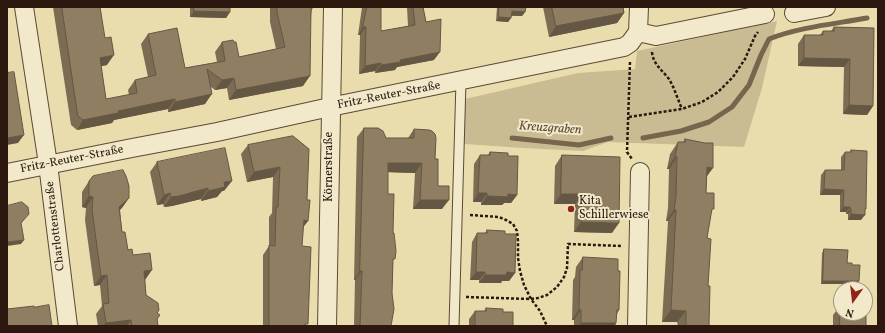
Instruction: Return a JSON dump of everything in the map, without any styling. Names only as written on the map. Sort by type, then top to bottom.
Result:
[{"type":"street","name":"Charlottenstraße","points":[[24,7],[48,164],[68,326]]},
{"type":"street","name":"Körnerstraße","points":[[327,326],[333,7]]},
{"type":"street","points":[[639,7],[644,33]]},
{"type":"street","points":[[794,13],[826,7]]},
{"type":"street","points":[[624,47],[644,33],[656,36],[764,21]]},
{"type":"street","name":"Fritz-Reuter-Straße","points":[[7,173],[217,132],[330,107],[624,47]]},
{"type":"street","points":[[638,326],[640,172]]},
{"type":"lane","points":[[454,326],[461,81]]},
{"type":"path","points":[[629,116],[682,109],[702,102],[718,92],[733,78],[745,59],[755,36],[764,21]]},
{"type":"path","points":[[644,33],[657,66],[669,79],[682,109]]},
{"type":"path","points":[[624,47],[630,59],[627,152],[640,172]]},
{"type":"path","points":[[457,215],[499,217],[513,224],[517,231],[518,258],[524,285],[531,299],[540,311],[546,326]]},
{"type":"path","points":[[455,297],[538,298],[547,295],[557,287],[564,277],[567,268],[568,244],[624,246]]},
{"type":"shaded area","points":[[777,21],[762,88],[744,147],[608,142],[583,151],[464,144],[465,99],[578,73],[635,69],[637,51]]},
{"type":"building","points":[[62,7],[100,7],[105,38],[111,37],[114,55],[100,58],[106,99],[137,93],[135,80],[156,75],[148,34],[177,28],[185,68],[225,61],[222,42],[233,40],[236,42],[239,57],[285,47],[277,7],[312,7],[310,76],[236,90],[234,78],[222,80],[207,69],[212,94],[175,102],[175,99],[83,120],[78,116]]},
{"type":"building","points":[[194,7],[230,7],[230,12],[194,11]]},
{"type":"building","points":[[367,7],[381,7],[381,31],[415,25],[413,7],[423,7],[426,22],[441,19],[440,52],[400,60],[401,62],[381,65],[381,63],[365,66],[366,27],[363,27]]},
{"type":"building","points":[[499,7],[526,7],[525,12],[512,11],[511,18],[499,17]]},
{"type":"building","points":[[552,7],[623,7],[624,13],[556,26]]},
{"type":"building","points":[[834,27],[874,28],[873,106],[849,105],[850,59],[804,58],[804,35],[823,35],[823,31],[834,31]]},
{"type":"building","points":[[14,72],[24,135],[7,138],[7,73]]},
{"type":"building","points":[[364,128],[378,128],[383,131],[386,138],[414,138],[414,129],[432,131],[436,138],[435,159],[438,159],[438,186],[449,186],[449,200],[420,200],[422,163],[388,163],[388,194],[394,194],[393,233],[396,251],[395,259],[393,259],[392,293],[394,309],[391,326],[360,326]]},
{"type":"building","points":[[293,136],[309,149],[307,200],[310,200],[308,221],[304,220],[302,246],[311,247],[308,324],[305,324],[305,326],[269,326],[269,245],[275,246],[276,207],[278,207],[280,167],[254,172],[248,145]]},
{"type":"building","points":[[685,139],[713,143],[713,168],[707,167],[706,193],[714,193],[714,209],[712,209],[707,238],[711,239],[708,286],[710,286],[709,326],[686,326],[686,311],[671,310],[676,210],[674,210],[676,196],[677,157],[675,157],[678,142],[685,142]]},
{"type":"building","points":[[225,148],[232,181],[224,182],[225,187],[208,191],[208,188],[179,196],[171,197],[170,193],[164,195],[157,162]]},
{"type":"building","points":[[851,150],[867,151],[865,215],[851,214],[850,207],[843,207],[844,190],[824,189],[825,170],[844,170],[845,152],[851,152]]},
{"type":"building","points":[[490,152],[508,153],[508,156],[518,156],[517,195],[508,194],[508,197],[487,196],[487,193],[478,193],[480,155],[490,155]]},
{"type":"building","points":[[562,155],[620,157],[619,223],[581,222],[582,194],[561,194]]},
{"type":"building","points":[[123,170],[129,186],[129,198],[119,207],[122,232],[125,232],[128,250],[132,249],[133,255],[150,253],[152,270],[144,271],[146,295],[158,303],[159,310],[157,313],[160,315],[157,319],[158,326],[132,326],[131,320],[106,323],[103,304],[109,303],[107,275],[101,276],[92,210],[93,197],[89,196],[89,181],[93,176]]},
{"type":"building","points":[[22,202],[28,207],[29,214],[21,223],[24,240],[7,242],[7,206]]},
{"type":"building","points":[[487,230],[505,231],[505,234],[516,234],[515,273],[507,272],[506,275],[485,275],[485,272],[476,272],[477,233],[487,233]]},
{"type":"building","points":[[824,249],[848,250],[847,263],[852,263],[852,265],[860,265],[859,281],[823,281]]},
{"type":"building","points":[[583,257],[618,259],[618,271],[620,271],[619,310],[617,310],[616,323],[581,323],[581,310],[579,309],[580,270],[582,270]]},
{"type":"building","points":[[49,305],[52,326],[7,326],[7,309]]},
{"type":"building","points":[[486,308],[503,309],[503,312],[513,312],[513,326],[475,326],[475,311],[486,311]]},
{"type":"building","points":[[840,321],[866,321],[866,326],[840,326]]},
{"type":"waterway","name":"Kreuzgraben","points":[[643,138],[681,131],[709,122],[732,107],[749,85],[769,39],[805,29],[867,18]]},
{"type":"waterway","name":"Kreuzgraben","points":[[512,138],[579,145],[611,138]]},
{"type":"place","name":"Kita Schillerwiese","points":[[571,209]]}]
